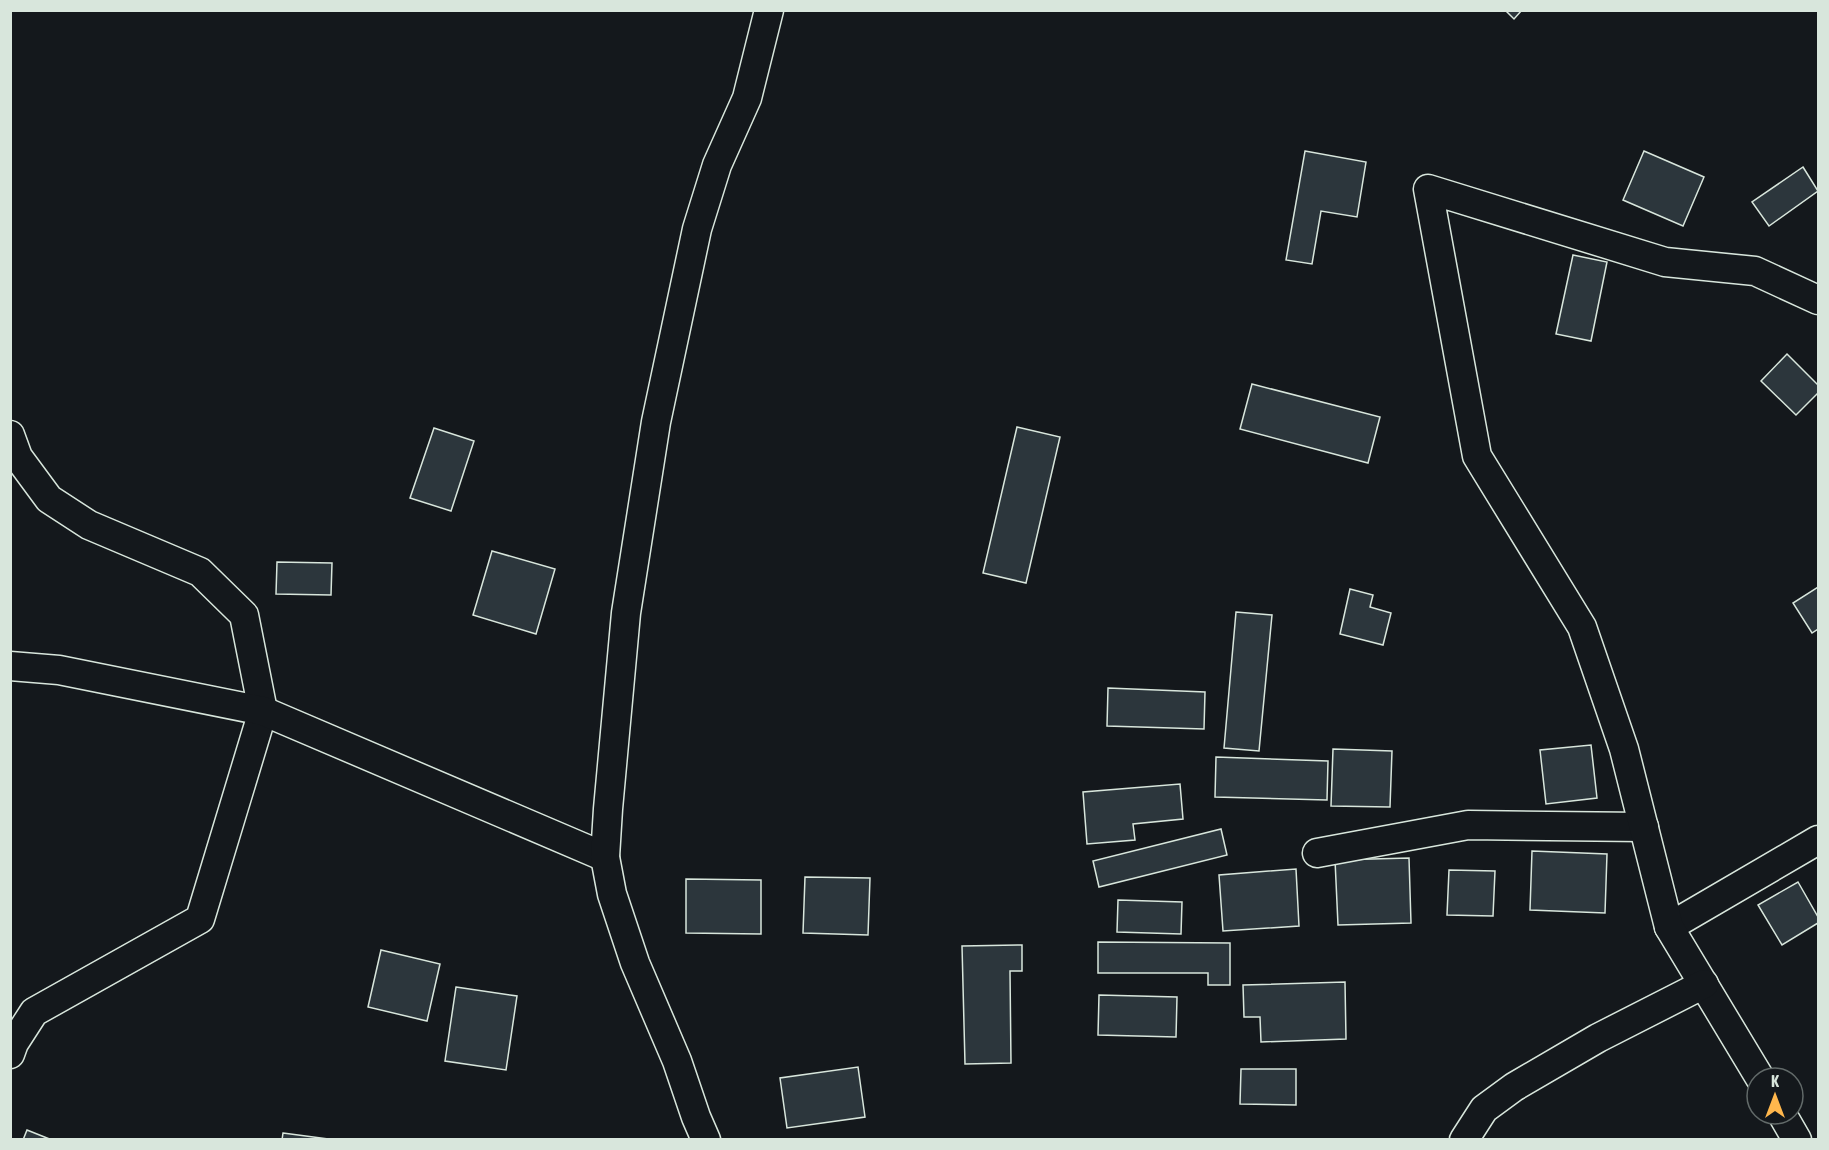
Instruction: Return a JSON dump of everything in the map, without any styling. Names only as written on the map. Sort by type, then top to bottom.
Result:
[{"type":"street","points":[[706,1140],[677,1061],[635,963],[612,894],[605,856],[626,613],[656,422],[697,229],[717,165],[747,98],[769,10]]},
{"type":"street","points":[[1753,1066],[1669,927],[1624,749],[1582,627],[1477,456],[1428,189],[1665,262],[1755,271],[1818,300]]},
{"type":"street","points":[[10,435],[18,457],[49,499],[89,525],[200,572],[244,615],[263,711],[200,919],[34,1012],[14,1043],[10,1054]]},
{"type":"street","points":[[10,666],[59,670],[263,711],[605,856]]},
{"type":"street","points":[[1317,853],[1468,825],[1644,827]]},
{"type":"street","points":[[1669,927],[1818,840]]},
{"type":"street","points":[[1464,1140],[1484,1109],[1514,1087],[1598,1038],[1704,984]]},
{"type":"street","points":[[1789,1126],[1797,1140]]},
{"type":"building","points":[[1505,10],[1522,10],[1514,19]]},
{"type":"building","points":[[1305,151],[1366,162],[1357,217],[1321,211],[1312,264],[1286,260]]},
{"type":"building","points":[[1644,151],[1704,177],[1683,226],[1623,200]]},
{"type":"building","points":[[1803,167],[1818,191],[1769,226],[1752,202]]},
{"type":"building","points":[[1573,255],[1607,262],[1591,341],[1556,334]]},
{"type":"building","points":[[1787,354],[1818,385],[1818,393],[1796,415],[1761,381]]},
{"type":"building","points":[[1252,384],[1380,417],[1368,463],[1240,429]]},
{"type":"building","points":[[1017,427],[1060,437],[1026,583],[983,573]]},
{"type":"building","points":[[434,428],[474,441],[451,511],[410,498]]},
{"type":"building","points":[[492,551],[555,569],[536,634],[473,615]]},
{"type":"building","points":[[277,562],[332,563],[331,595],[276,594]]},
{"type":"building","points":[[1818,587],[1818,629],[1812,633],[1793,603]]},
{"type":"building","points":[[1350,589],[1373,595],[1370,607],[1391,613],[1383,645],[1340,634]]},
{"type":"building","points":[[1236,612],[1272,615],[1259,751],[1224,748]]},
{"type":"building","points":[[1108,688],[1205,692],[1204,729],[1107,726]]},
{"type":"building","points":[[1591,745],[1597,798],[1546,804],[1540,750]]},
{"type":"building","points":[[1333,749],[1392,751],[1390,807],[1331,806]]},
{"type":"building","points":[[1216,757],[1328,761],[1327,800],[1215,797]]},
{"type":"building","points":[[1180,784],[1183,819],[1133,824],[1135,840],[1087,844],[1083,792]]},
{"type":"building","points":[[1221,829],[1227,855],[1099,887],[1093,861]]},
{"type":"building","points":[[1532,851],[1607,854],[1605,913],[1530,910]]},
{"type":"building","points":[[1409,858],[1411,923],[1338,925],[1335,860]]},
{"type":"building","points":[[1296,869],[1299,926],[1223,931],[1219,875]]},
{"type":"building","points":[[1449,870],[1495,871],[1493,916],[1447,915]]},
{"type":"building","points":[[805,877],[870,878],[868,935],[803,933]]},
{"type":"building","points":[[686,879],[761,880],[761,934],[686,933]]},
{"type":"building","points":[[1798,882],[1818,917],[1818,923],[1782,945],[1758,905]]},
{"type":"building","points":[[1118,900],[1182,902],[1181,934],[1117,932]]},
{"type":"building","points":[[1098,942],[1230,943],[1230,985],[1208,985],[1208,973],[1098,973]]},
{"type":"building","points":[[1022,945],[1022,971],[1010,971],[1011,1063],[965,1064],[962,946]]},
{"type":"building","points":[[381,950],[440,964],[427,1021],[368,1007]]},
{"type":"building","points":[[1345,982],[1346,1039],[1261,1042],[1260,1017],[1244,1017],[1243,985]]},
{"type":"building","points":[[456,987],[517,996],[506,1070],[445,1061]]},
{"type":"building","points":[[1099,995],[1177,997],[1176,1037],[1098,1035]]},
{"type":"building","points":[[858,1067],[865,1117],[787,1128],[780,1078]]},
{"type":"building","points":[[1241,1069],[1296,1069],[1296,1105],[1240,1104]]},
{"type":"building","points":[[27,1130],[52,1140],[23,1140]]},
{"type":"building","points":[[283,1133],[336,1140],[282,1140]]}]
